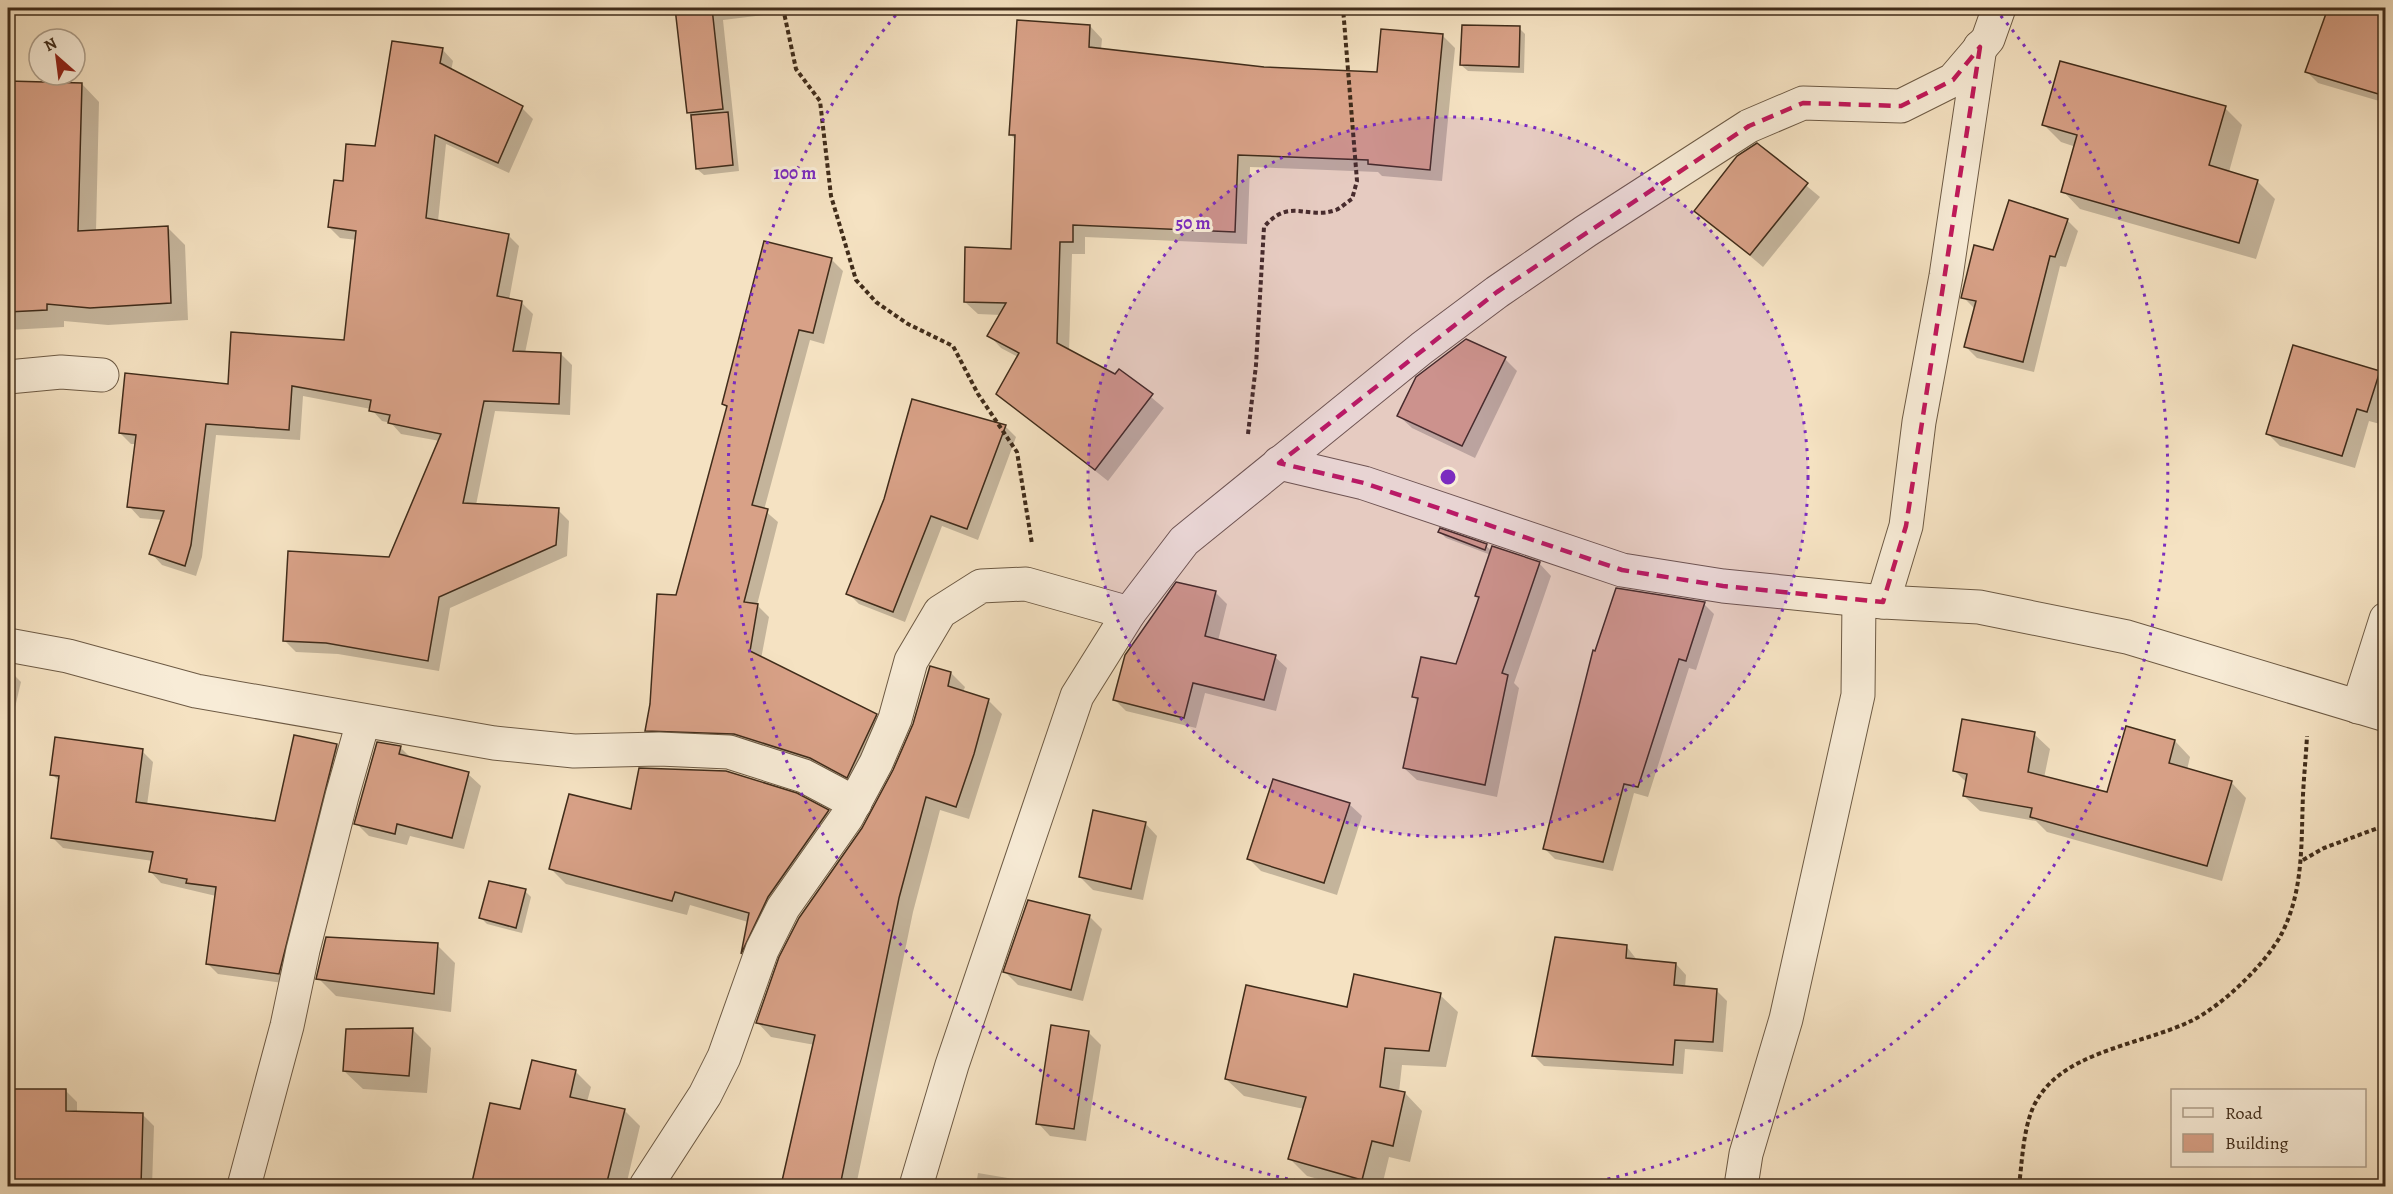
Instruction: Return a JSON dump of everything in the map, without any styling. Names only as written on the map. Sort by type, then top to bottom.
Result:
[{"type":"street","points":[[916,1186],[952,1065],[1077,696],[1129,613],[1184,541],[1422,348],[1497,292],[1749,126],[1803,103],[1901,106],[1953,80],[1988,39],[2000,8]]},
{"type":"street","points":[[1740,1186],[1746,1154],[1786,1019],[1858,695],[1871,601],[1906,526],[1919,422],[1946,276],[1980,47]]},
{"type":"street","points":[[8,377],[61,372],[102,375]]},
{"type":"street","points":[[1279,463],[1364,483],[1622,570],[1723,586],[1871,601],[1979,607],[2127,637],[2372,711],[2385,619]]},
{"type":"street","points":[[646,1186],[705,1095],[724,1057],[762,951],[783,908],[847,818],[855,803],[895,719],[911,661],[940,612],[981,586],[1026,584],[1129,613]]},
{"type":"street","points":[[8,645],[68,656],[196,691],[363,722],[494,743],[574,751],[659,749],[729,752],[804,776],[855,803]]},
{"type":"street","points":[[244,1186],[287,1026],[303,950],[342,796],[363,722]]},
{"type":"path","points":[[234,8],[256,8]]},
{"type":"path","points":[[783,8],[796,69],[820,101],[831,196],[856,280],[876,302],[908,324],[953,346],[978,394],[1017,452],[1028,506],[1037,586]]},
{"type":"path","points":[[1242,494],[1256,365],[1264,227],[1274,216],[1291,209],[1335,210],[1352,199],[1357,181],[1343,8]]},
{"type":"path","points":[[2019,1186],[2032,1110],[2051,1082],[2090,1058],[2192,1020],[2227,996],[2256,967],[2281,935],[2294,905],[2302,861],[2309,693]]},
{"type":"path","points":[[2302,861],[2324,848],[2385,825]]},
{"type":"highlighted area","points":[[1980,47],[1906,526],[1883,602],[1723,586],[1622,570],[1364,483],[1279,463],[1497,292],[1749,126],[1803,103],[1901,106],[1953,80]]},
{"type":"building","points":[[675,8],[712,8],[723,109],[687,113]]},
{"type":"building","points":[[2328,8],[2385,8],[2385,96],[2305,72]]},
{"type":"building","points":[[1017,20],[1090,25],[1089,47],[1264,67],[1377,72],[1381,29],[1443,34],[1430,170],[1368,164],[1368,160],[1238,155],[1235,232],[1073,225],[1073,242],[1060,242],[1057,343],[1115,374],[1119,369],[1153,394],[1095,470],[996,394],[1019,353],[987,336],[1006,303],[964,302],[965,247],[1011,249],[1015,135],[1009,135]]},
{"type":"building","points":[[1462,25],[1520,26],[1519,67],[1460,65]]},
{"type":"building","points":[[392,41],[443,48],[440,63],[523,106],[498,163],[435,135],[426,218],[509,234],[497,296],[522,301],[513,351],[561,353],[559,404],[484,401],[463,503],[559,508],[556,545],[439,597],[428,661],[326,643],[283,641],[288,551],[389,557],[441,434],[388,423],[390,415],[369,411],[371,400],[292,386],[289,430],[206,424],[191,545],[185,566],[149,554],[164,511],[127,507],[136,435],[119,433],[125,373],[228,384],[231,332],[344,340],[356,231],[328,227],[334,180],[343,181],[346,144],[375,146]]},
{"type":"building","points":[[2060,61],[2226,106],[2209,165],[2258,180],[2239,243],[2061,192],[2077,135],[2042,125]]},
{"type":"building","points":[[8,81],[27,82],[27,87],[82,87],[78,231],[168,226],[171,303],[90,308],[47,304],[47,310],[8,312]]},
{"type":"building","points":[[728,112],[733,165],[696,169],[691,115]]},
{"type":"building","points":[[1757,143],[1808,183],[1750,255],[1694,211],[1737,156]]},
{"type":"building","points":[[2009,200],[2068,219],[2055,257],[2050,256],[2023,362],[1964,347],[1976,301],[1961,298],[1974,245],[1993,250]]},
{"type":"building","points":[[764,241],[832,258],[813,333],[799,330],[752,505],[768,509],[744,602],[758,604],[750,651],[877,714],[847,778],[810,758],[734,734],[645,731],[650,704],[657,594],[676,595],[727,406],[722,404]]},
{"type":"building","points":[[1466,339],[1506,357],[1462,446],[1397,416],[1416,377]]},
{"type":"building","points":[[2293,345],[2380,371],[2367,412],[2357,409],[2342,456],[2266,434]]},
{"type":"building","points":[[912,399],[1006,425],[967,529],[931,516],[893,612],[846,594],[884,499]]},
{"type":"building","points":[[1440,528],[1487,544],[1485,550],[1438,532]]},
{"type":"building","points":[[1492,546],[1540,562],[1502,673],[1508,675],[1485,785],[1403,768],[1418,698],[1412,697],[1421,657],[1456,664],[1479,597],[1475,596]]},
{"type":"building","points":[[1176,582],[1216,591],[1205,636],[1276,655],[1264,700],[1193,683],[1184,718],[1113,700],[1125,655]]},
{"type":"building","points":[[1616,588],[1705,602],[1686,661],[1679,659],[1638,787],[1624,784],[1603,862],[1543,849],[1593,650],[1595,651]]},
{"type":"building","points":[[930,666],[951,672],[948,686],[989,699],[974,754],[956,807],[926,797],[899,898],[840,1186],[808,1186],[782,1181],[815,1035],[756,1023],[779,957],[799,918],[862,828],[893,770],[913,724]]},
{"type":"building","points":[[1962,719],[2035,732],[2028,772],[2107,792],[2126,726],[2175,740],[2169,763],[2232,781],[2207,866],[2030,817],[2032,808],[1963,796],[1967,774],[1953,771]]},
{"type":"building","points":[[294,735],[337,744],[279,974],[206,964],[216,887],[186,883],[187,879],[149,872],[153,852],[51,838],[59,776],[50,775],[55,737],[143,749],[136,802],[275,821]]},
{"type":"building","points":[[377,742],[401,746],[399,754],[469,772],[452,838],[397,824],[395,834],[354,824]]},
{"type":"building","points":[[639,768],[726,771],[797,793],[829,810],[768,897],[741,954],[749,913],[675,892],[672,901],[549,869],[569,794],[631,809]]},
{"type":"building","points":[[1273,779],[1350,803],[1324,883],[1247,859]]},
{"type":"building","points":[[1093,810],[1146,822],[1131,889],[1079,877]]},
{"type":"building","points":[[489,881],[526,889],[516,928],[479,918]]},
{"type":"building","points":[[1028,900],[1090,915],[1071,990],[1003,972]]},
{"type":"building","points":[[326,937],[438,943],[434,994],[316,979]]},
{"type":"building","points":[[1555,937],[1627,945],[1626,958],[1676,963],[1674,985],[1717,989],[1713,1042],[1675,1040],[1673,1065],[1532,1056]]},
{"type":"building","points":[[1354,974],[1441,993],[1429,1051],[1385,1048],[1380,1087],[1405,1092],[1393,1146],[1372,1141],[1362,1180],[1288,1159],[1306,1097],[1225,1079],[1246,985],[1347,1007]]},
{"type":"building","points":[[1051,1025],[1089,1031],[1074,1129],[1036,1124]]},
{"type":"building","points":[[413,1028],[409,1076],[343,1071],[346,1029]]},
{"type":"building","points":[[532,1060],[576,1070],[570,1097],[625,1109],[606,1186],[492,1186],[472,1182],[490,1103],[520,1109]]},
{"type":"building","points":[[8,1089],[66,1089],[66,1111],[143,1113],[141,1186],[8,1186]]}]
